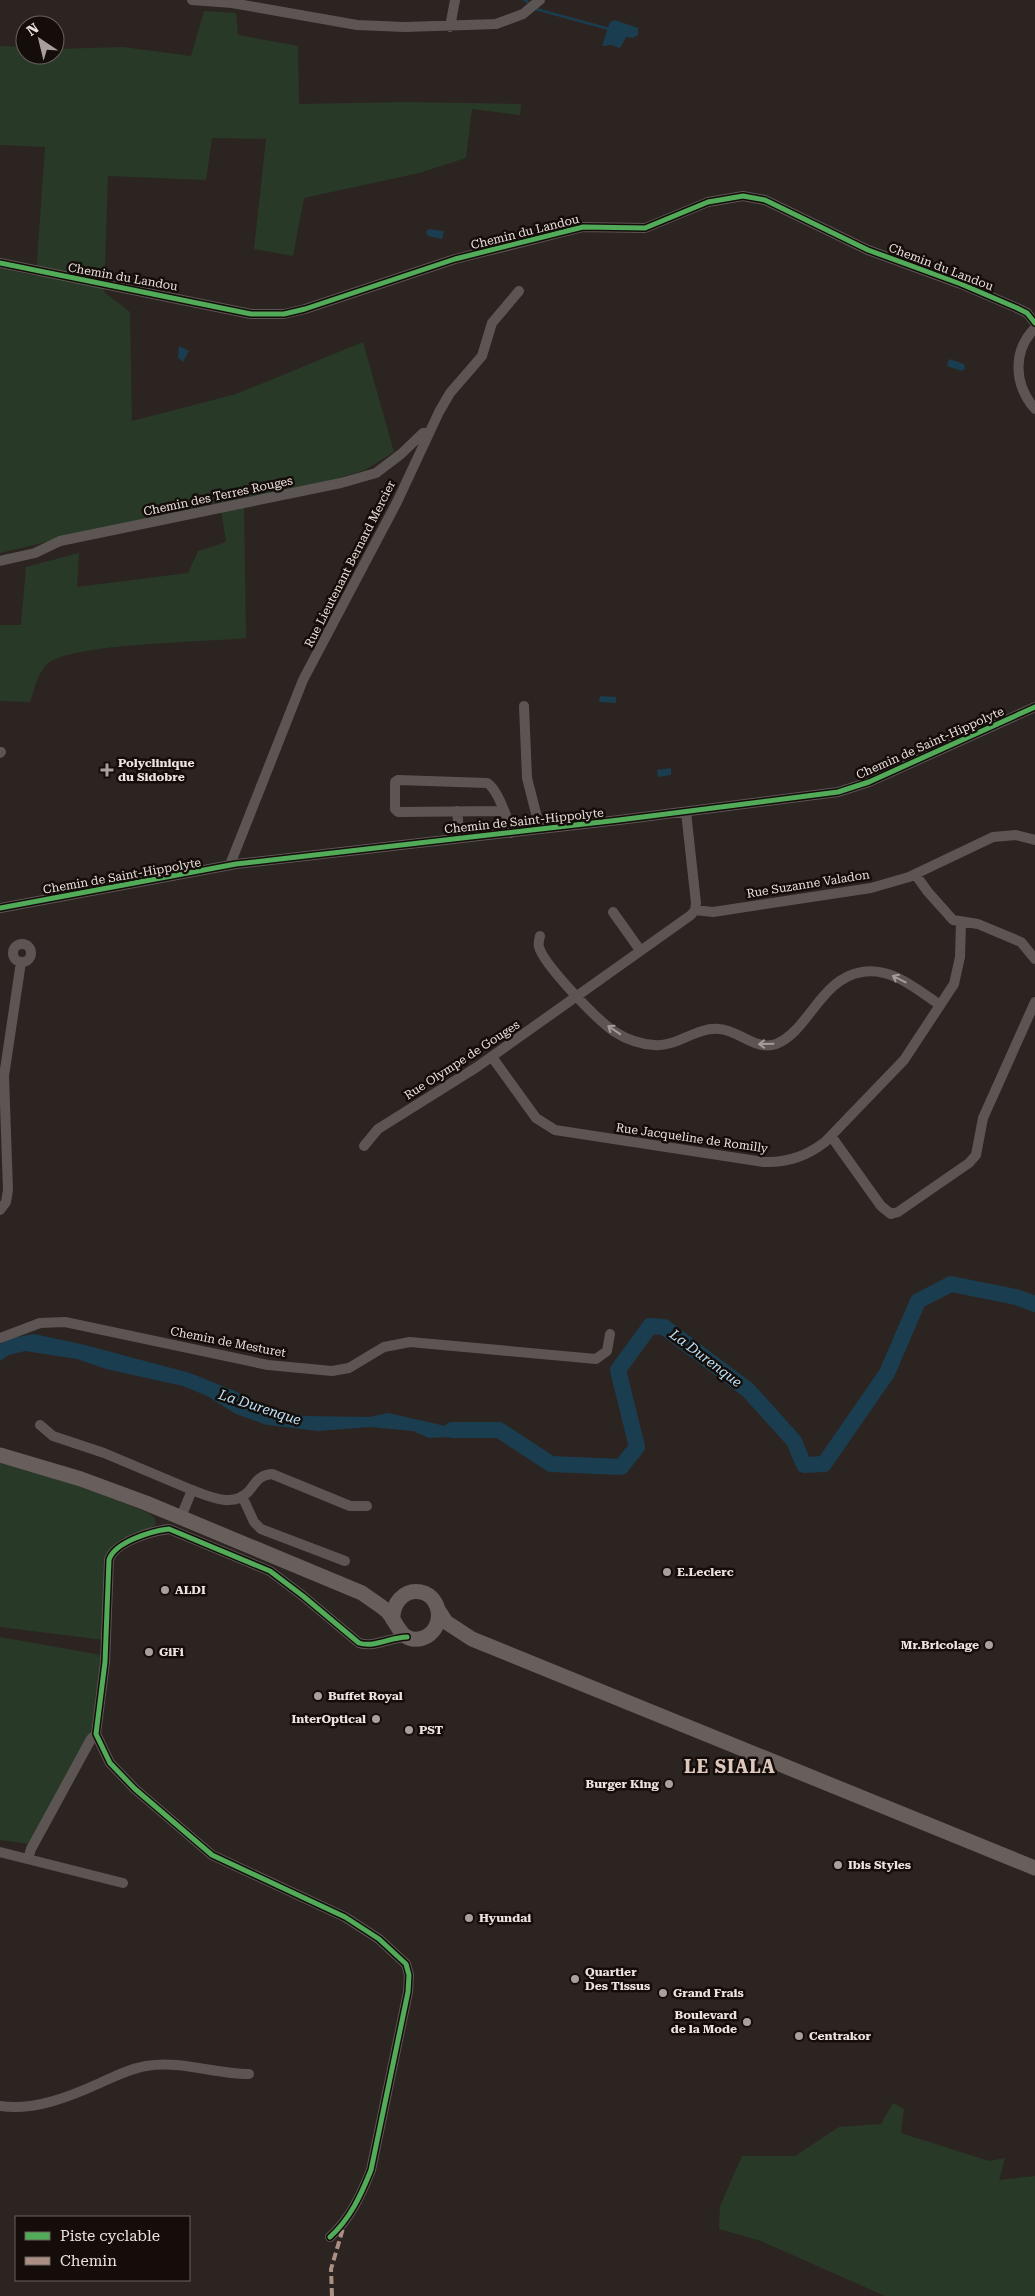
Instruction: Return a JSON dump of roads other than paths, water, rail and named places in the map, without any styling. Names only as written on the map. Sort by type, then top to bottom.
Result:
[{"type":"main road","points":[[0,1455],[81,1479],[362,1593],[392,1598],[414,1592],[427,1595],[436,1604],[446,1622],[472,1638],[1035,1868]]},
{"type":"main road","points":[[362,1593],[387,1612],[398,1630],[407,1637],[416,1639],[430,1634],[445,1633],[472,1638]]},
{"type":"main road","points":[[393,1621],[394,1606],[403,1596]]},
{"type":"main road","points":[[430,1634],[438,1624],[439,1611]]},
{"type":"street","points":[[192,0],[232,3],[357,25],[450,27],[496,24],[523,14],[540,0]]},
{"type":"street","points":[[450,27],[455,0]]},
{"type":"street","name":"Chemin du Landou","points":[[0,263],[252,314],[284,314],[505,246],[537,240],[583,227],[645,228],[708,202],[743,196],[764,200],[868,250],[961,284],[1017,308],[1027,313],[1035,322]]},
{"type":"street","name":"Rue Lieutenant Bernard Mercier","points":[[231,865],[304,680],[397,502],[450,393],[482,356],[494,319],[519,291]]},
{"type":"street","points":[[1035,328],[1023,346],[1018,371],[1023,392],[1035,409]]},
{"type":"street","name":"Chemin des Terres Rouges","points":[[0,560],[35,553],[60,542],[341,483],[376,473],[401,454],[423,432],[429,433]]},
{"type":"street","name":"Chemin de Saint-Hippolyte","points":[[524,706],[527,778],[540,829]]},
{"type":"street","name":"Chemin de Saint-Hippolyte","points":[[0,908],[231,865],[830,794],[853,788],[1035,707]]},
{"type":"street","points":[[503,811],[398,812],[395,809],[395,782],[398,780],[487,783],[493,787],[503,811],[511,833]]},
{"type":"street","points":[[460,811],[460,838]]},
{"type":"street","points":[[686,812],[695,910]]},
{"type":"street","name":"Rue Suzanne Valadon","points":[[695,910],[713,912],[871,888],[915,874],[993,837],[1016,835],[1035,840]]},
{"type":"street","points":[[915,874],[953,920],[978,924],[1021,942],[1035,959]]},
{"type":"street","name":"Rue Olympe de Gouges","points":[[364,1146],[378,1129],[492,1057],[695,910]]},
{"type":"street","points":[[613,912],[640,950]]},
{"type":"street","name":"Rue Jacqueline de Romilly","points":[[492,1057],[536,1118],[547,1127],[563,1132],[774,1162],[802,1156],[818,1147],[831,1136],[904,1060],[954,984],[960,957],[961,922]]},
{"type":"street","points":[[540,936],[539,942],[542,952],[565,984],[577,996],[614,1031],[634,1041],[654,1045],[671,1044],[707,1028],[726,1030],[759,1045],[778,1043],[788,1036],[834,985],[849,975],[862,972],[881,972],[895,976],[940,1005]]},
{"type":"street","points":[[0,1210],[6,1202],[8,1190],[5,1067],[21,962]]},
{"type":"street","points":[[831,1136],[881,1206],[891,1214],[898,1212],[969,1163],[976,1155],[983,1118],[1035,1002]]},
{"type":"street","name":"Chemin de Mesturet","points":[[0,1338],[40,1323],[65,1322],[268,1365],[332,1371],[349,1368],[384,1347],[418,1342],[500,1352],[596,1359],[607,1351],[610,1334]]},
{"type":"street","points":[[40,1425],[53,1436],[104,1452],[192,1490],[220,1499],[232,1499],[242,1496],[258,1478],[272,1474],[350,1506],[367,1506]]},
{"type":"street","points":[[181,1518],[192,1490]]},
{"type":"street","points":[[242,1496],[254,1522],[261,1528],[345,1561]]},
{"type":"street","points":[[330,2237],[345,2222],[364,2189],[371,2170],[410,1975],[406,1964],[395,1951],[379,1938],[345,1917],[225,1862],[205,1849],[118,1772],[104,1753],[96,1734],[105,1662],[110,1555],[117,1548],[158,1530],[169,1530],[270,1571],[295,1589],[359,1643],[371,1645],[407,1637]]},
{"type":"street","points":[[376,1643],[393,1621]]},
{"type":"street","points":[[28,1859],[31,1849],[91,1739],[96,1734]]},
{"type":"street","points":[[0,1852],[123,1883]]},
{"type":"street","points":[[0,2106],[23,2107],[49,2102],[80,2092],[122,2072],[153,2065],[188,2065],[249,2074]]},
{"type":"water","points":[[615,20],[638,28],[638,35],[633,38],[626,37],[620,48],[611,45],[602,46],[610,22]]},
{"type":"water","points":[[429,229],[444,231],[442,239],[428,236],[426,232]]},
{"type":"water","points":[[179,346],[189,351],[183,362],[178,358]]},
{"type":"water","points":[[949,359],[964,364],[965,368],[962,371],[947,366]]},
{"type":"water","points":[[600,696],[616,697],[616,703],[599,702]]},
{"type":"water","points":[[671,768],[671,775],[658,777],[657,770]]},
{"type":"water","points":[[34,1334],[85,1345],[190,1373],[235,1391],[261,1405],[304,1416],[369,1417],[388,1413],[450,1427],[478,1428],[449,1437],[429,1438],[413,1431],[370,1427],[318,1431],[267,1425],[236,1414],[207,1396],[183,1386],[106,1369],[77,1359],[25,1351],[9,1355],[0,1361],[0,1344],[12,1338]]},
{"type":"waterway","points":[[525,0],[530,4]]},
{"type":"waterway","points":[[536,9],[609,29]]},
{"type":"waterway","name":"La Durenque","points":[[452,1430],[499,1430],[551,1464],[621,1467],[637,1447],[618,1370],[650,1326],[664,1327],[748,1390],[794,1441],[804,1465],[824,1464],[887,1373],[918,1301],[951,1284],[1016,1297],[1035,1304]]},
{"type":"place","name":"Polyclinique du Sidobre","points":[[107,770]]},
{"type":"place","name":"E.Leclerc","points":[[667,1572]]},
{"type":"place","name":"ALDI","points":[[165,1590]]},
{"type":"place","name":"Mr.Bricolage","points":[[989,1645]]},
{"type":"place","name":"GiFi","points":[[149,1652]]},
{"type":"place","name":"Buffet Royal","points":[[318,1696]]},
{"type":"place","name":"InterOptical","points":[[376,1719]]},
{"type":"place","name":"PST","points":[[409,1730]]},
{"type":"place","name":"Burger King","points":[[669,1784]]},
{"type":"place","name":"Ibis Styles","points":[[838,1865]]},
{"type":"place","name":"Hyundai","points":[[469,1918]]},
{"type":"place","name":"Quartier Des Tissus","points":[[575,1979]]},
{"type":"place","name":"Grand Frais","points":[[663,1993]]},
{"type":"place","name":"Boulevard de la Mode","points":[[747,2022]]},
{"type":"place","name":"Centrakor","points":[[799,2036]]},
{"type":"district","name":"LE SIALA","points":[[730,1766]]}]
